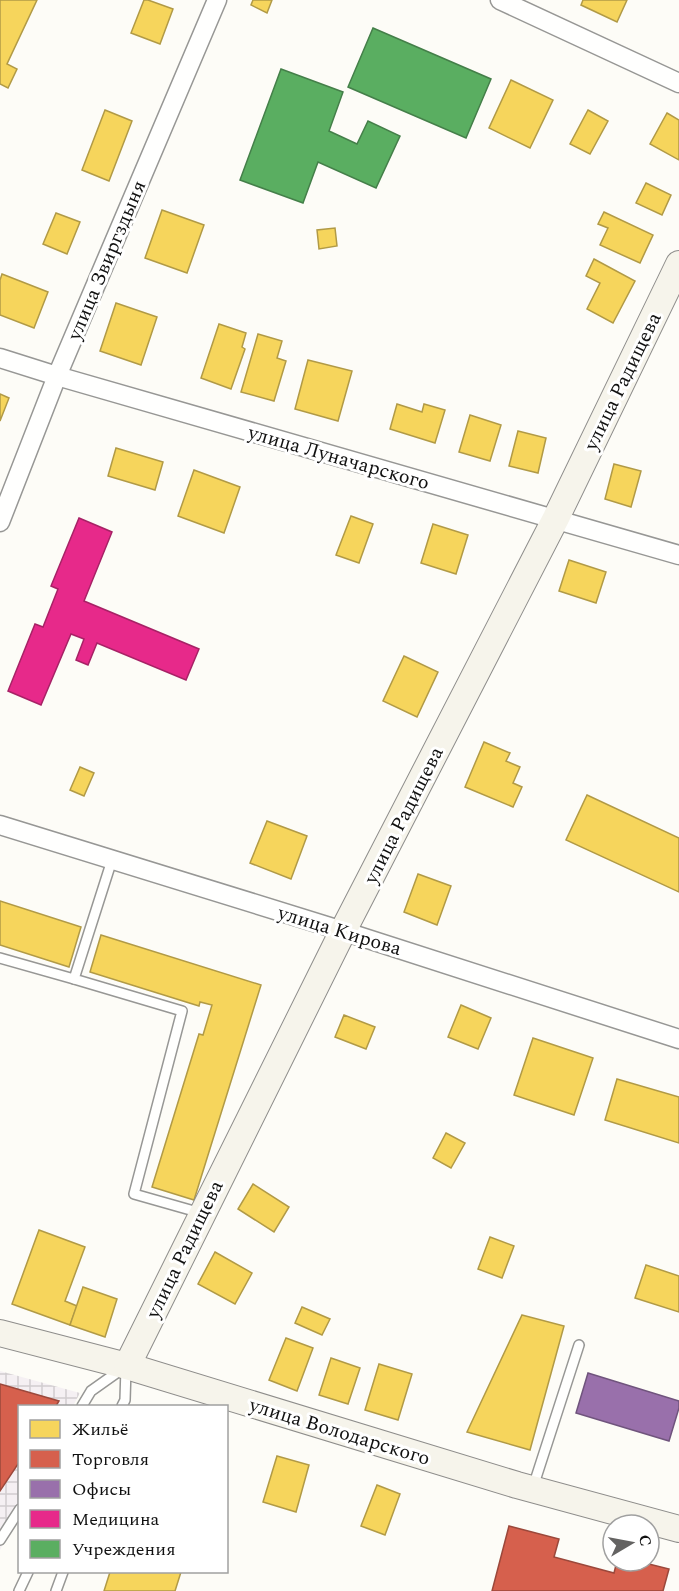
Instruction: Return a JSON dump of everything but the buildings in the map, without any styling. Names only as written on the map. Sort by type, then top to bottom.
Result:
[{"type":"main road","name":"улица Радищева","points":[[127,1366],[343,931],[556,518],[679,264]]},
{"type":"main road","name":"улица Володарского","points":[[0,1333],[127,1366],[532,1489],[679,1529]]},
{"type":"street","name":"улица Звиргздыня","points":[[0,522],[57,376],[217,0]]},
{"type":"street","points":[[500,0],[679,83]]},
{"type":"street","name":"улица Луначарского","points":[[0,358],[679,555]]},
{"type":"street","name":"улица Кирова","points":[[0,825],[343,931],[679,1040]]},
{"type":"lane","points":[[74,979],[112,860]]},
{"type":"lane","points":[[0,958],[182,1011],[134,1194],[202,1213]]},
{"type":"lane","points":[[532,1489],[579,1345]]},
{"type":"lane","points":[[83,1405],[91,1390],[127,1366]]},
{"type":"lane","points":[[123,1405],[127,1366]]},
{"type":"lane","points":[[0,1540],[18,1512]]},
{"type":"lane","points":[[19,1591],[28,1573]]},
{"type":"lane","points":[[56,1591],[63,1573]]},
{"type":"shaded area","points":[[0,1371],[80,1393],[74,1405],[18,1405],[18,1513],[0,1550]]}]
